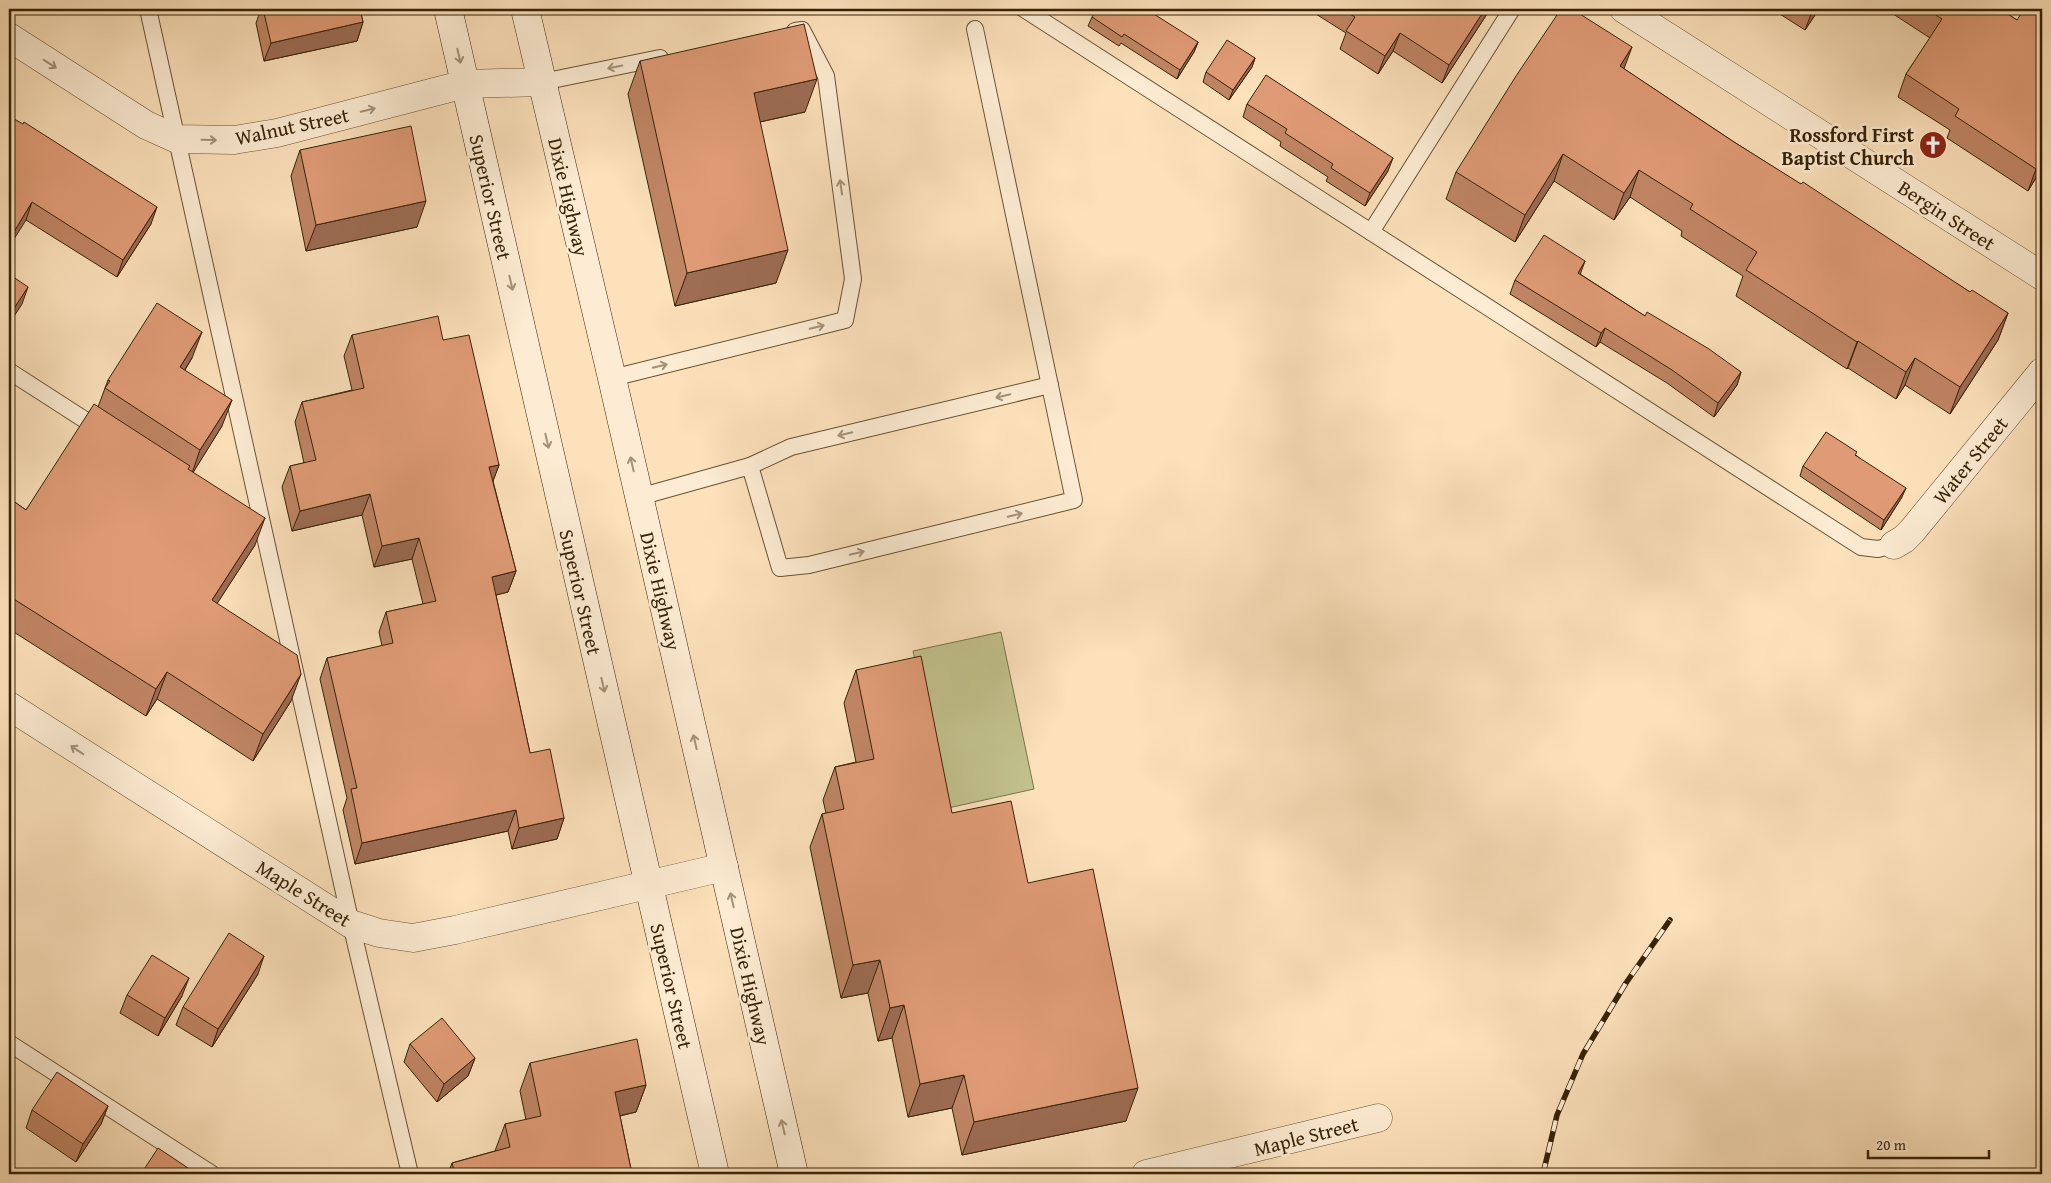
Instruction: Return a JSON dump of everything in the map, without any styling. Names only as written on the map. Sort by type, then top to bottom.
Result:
[{"type":"main road","name":"Superior Street","points":[[448,9],[715,1174]]},
{"type":"main road","name":"Dixie Highway","points":[[525,9],[612,378],[794,1174]]},
{"type":"main road","name":"Bergin Street","points":[[1624,9],[2042,276]]},
{"type":"main road","name":"Walnut Street","points":[[9,37],[146,125],[177,139],[234,140],[278,133],[465,84],[542,82]]},
{"type":"main road","name":"Water Street","points":[[1894,544],[1904,539],[1912,531],[2042,372]]},
{"type":"main road","name":"Maple Street","points":[[9,706],[351,924],[379,933],[413,938],[724,867]]},
{"type":"main road","name":"Maple Street","points":[[1146,1174],[1378,1118]]},
{"type":"lane","points":[[148,9],[351,924],[410,1174]]},
{"type":"lane","points":[[1024,9],[1862,547],[1878,549],[1894,544]]},
{"type":"lane","points":[[1372,232],[1512,9]]},
{"type":"lane","points":[[750,466],[780,568],[809,565],[1074,500],[975,29]]},
{"type":"lane","points":[[612,378],[845,320],[853,278],[826,76],[802,30],[782,34]]},
{"type":"lane","points":[[542,82],[676,55]]},
{"type":"lane","points":[[9,371],[116,440]]},
{"type":"lane","points":[[639,496],[750,466],[791,447],[1050,385]]},
{"type":"lane","points":[[248,524],[264,535]]},
{"type":"lane","points":[[9,1043],[212,1174]]},
{"type":"green space","points":[[1001,632],[1034,789],[948,808],[913,651]]},
{"type":"building","points":[[263,9],[360,9],[363,22],[271,43]]},
{"type":"building","points":[[1097,9],[1146,9],[1198,42],[1180,70],[1124,34],[1122,37],[1092,17]]},
{"type":"building","points":[[1342,9],[1485,9],[1449,65],[1400,33],[1385,56],[1346,31],[1355,17]]},
{"type":"building","points":[[1561,9],[1572,9],[1632,47],[1620,66],[1734,142],[1801,184],[1803,182],[1970,292],[1972,290],[2008,313],[1960,387],[1915,358],[1906,372],[1746,270],[1757,252],[1690,209],[1693,204],[1639,170],[1624,193],[1563,154],[1525,215],[1456,172],[1516,76]]},
{"type":"building","points":[[1927,9],[2000,9],[2017,20],[2024,9],[2042,9],[2042,158],[2036,169],[1955,116],[1959,109],[1906,74],[1942,19]]},
{"type":"building","points":[[804,24],[817,79],[754,93],[788,250],[687,273],[640,61]]},
{"type":"building","points":[[1227,40],[1255,58],[1233,90],[1206,72]]},
{"type":"building","points":[[1266,75],[1393,158],[1370,193],[1331,168],[1333,164],[1285,133],[1287,129],[1247,104]]},
{"type":"building","points":[[9,116],[23,124],[24,122],[157,207],[123,260],[32,202],[9,240]]},
{"type":"building","points":[[411,126],[426,201],[316,225],[300,150]]},
{"type":"building","points":[[1544,235],[1585,261],[1578,273],[1645,316],[1647,312],[1709,349],[1741,372],[1718,403],[1672,370],[1605,328],[1601,333],[1515,280]]},
{"type":"building","points":[[9,274],[28,287],[9,316]]},
{"type":"building","points":[[157,303],[202,332],[180,367],[232,400],[200,450],[105,388],[110,381],[108,380]]},
{"type":"building","points":[[438,316],[443,340],[469,335],[499,465],[489,467],[516,571],[492,577],[530,753],[550,749],[564,818],[519,828],[516,810],[362,843],[351,789],[357,788],[327,658],[393,643],[386,612],[436,601],[419,538],[382,546],[370,494],[300,511],[290,466],[316,460],[302,402],[364,388],[352,335]]},
{"type":"building","points":[[94,404],[190,466],[188,469],[265,518],[212,600],[297,655],[301,674],[263,734],[167,672],[156,689],[9,596],[9,498],[26,510]]},
{"type":"building","points":[[1826,432],[1857,452],[1855,455],[1906,488],[1884,520],[1803,466]]},
{"type":"building","points":[[921,656],[952,813],[1011,801],[1028,883],[1093,869],[1138,1088],[974,1122],[964,1075],[920,1084],[904,1005],[890,1008],[880,960],[853,965],[822,814],[844,809],[835,767],[874,759],[856,670]]},
{"type":"building","points":[[229,933],[264,956],[218,1029],[183,1007]]},
{"type":"building","points":[[152,955],[189,978],[165,1018],[127,995]]},
{"type":"building","points":[[442,1018],[475,1058],[444,1084],[410,1044]]},
{"type":"building","points":[[637,1039],[646,1085],[615,1092],[632,1174],[455,1174],[452,1163],[510,1147],[505,1124],[541,1116],[530,1063]]},
{"type":"building","points":[[57,1072],[108,1106],[83,1144],[32,1110]]},
{"type":"building","points":[[158,1148],[197,1174],[141,1174]]},
{"type":"railway","points":[[1543,1174],[1557,1115],[1583,1054],[1626,983],[1670,920]]},
{"type":"place","name":"Rossford First Baptist Church","points":[[1933,145]]}]
